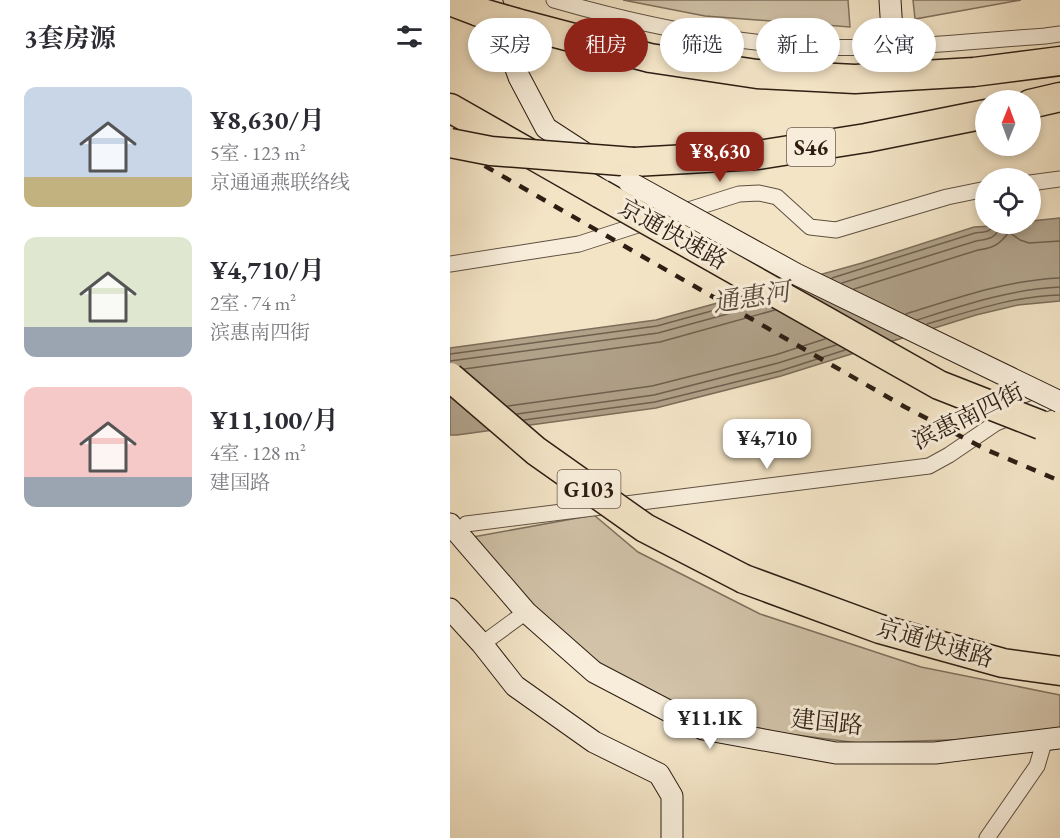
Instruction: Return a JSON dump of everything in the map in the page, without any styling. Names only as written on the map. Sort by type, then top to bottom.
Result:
[{"type":"highway","points":[[450,1],[485,6],[517,23],[650,58],[757,74],[855,79],[974,72],[1060,61]]},
{"type":"highway","points":[[1041,101],[1060,97]]},
{"type":"highway","name":"京通快速路","points":[[450,108],[939,385],[1050,428]]},
{"type":"highway","name":"S46","points":[[450,143],[632,172],[866,138],[975,116]]},
{"type":"highway","name":"京通快速路","points":[[450,377],[536,451],[645,528],[744,579],[880,629],[1003,663],[1060,671]]},
{"type":"street","points":[[554,0],[609,16],[720,38],[822,48],[852,47]]},
{"type":"street","points":[[890,0],[891,18]]},
{"type":"street","points":[[485,6],[546,128],[632,172],[796,274],[1060,400]]},
{"type":"street","points":[[936,43],[1060,34]]},
{"type":"street","points":[[1041,182],[1060,179]]},
{"type":"street","points":[[450,264],[579,244],[739,194],[759,193],[777,197],[810,227],[837,230],[947,197],[975,191]]},
{"type":"street","name":"滨惠南四街","points":[[458,524],[929,466],[996,423],[1060,400]]},
{"type":"street","name":"建国路","points":[[458,524],[526,612],[594,672],[703,729],[836,753],[935,753],[1052,739]]},
{"type":"street","points":[[450,609],[482,644],[515,687],[594,742],[659,774],[672,795],[672,838]]},
{"type":"street","points":[[482,644],[526,612]]},
{"type":"street","points":[[987,838],[1037,766],[1052,739]]},
{"type":"shaded area","points":[[623,0],[848,0],[850,27],[840,26],[840,18],[756,18],[756,20],[705,16]]},
{"type":"shaded area","points":[[913,0],[1021,0],[921,18],[915,18]]},
{"type":"shaded area","points":[[594,515],[638,552],[760,614],[921,667],[1060,695],[1060,731],[978,739],[858,743],[781,733],[705,716],[618,677],[552,626],[473,537]]},
{"type":"water","name":"通惠河","points":[[1060,218],[1060,301],[1018,305],[976,315],[781,376],[656,408],[450,435],[450,348],[656,320],[862,263],[974,227],[975,234],[1041,234],[1041,220]]},
{"type":"railway","points":[[450,146],[905,407],[987,450],[1060,481]]}]
